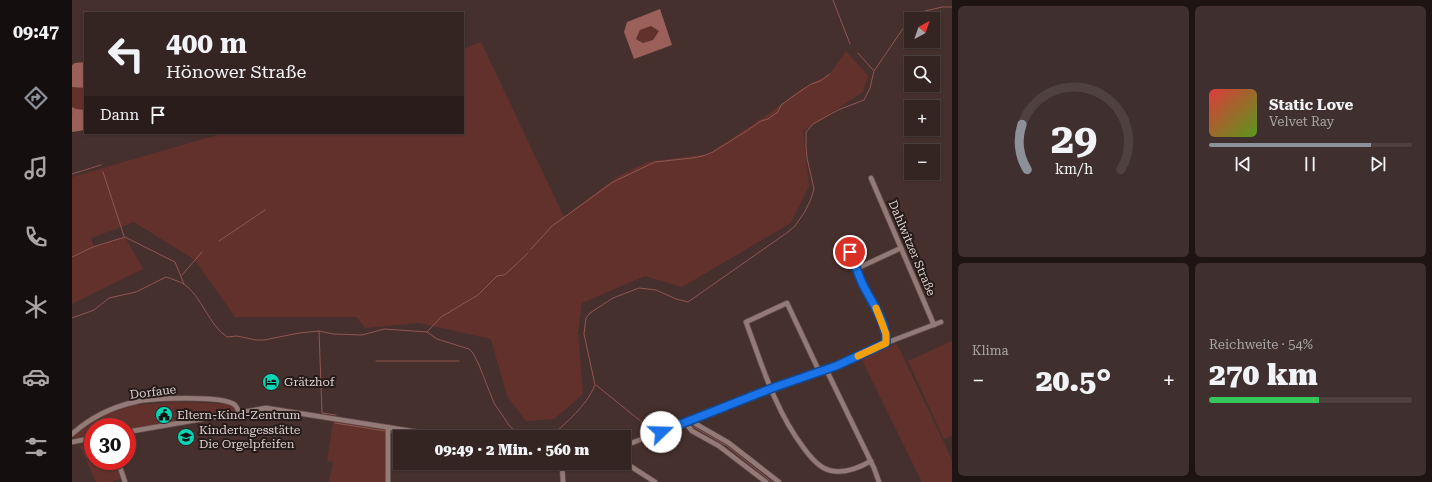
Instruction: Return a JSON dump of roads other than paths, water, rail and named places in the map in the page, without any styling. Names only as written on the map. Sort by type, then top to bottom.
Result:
[{"type":"street","name":"Dahlwitzer Straße","points":[[872,178],[934,325]]},
{"type":"street","points":[[858,268],[901,248]]},
{"type":"street","points":[[850,252],[858,268],[861,281],[880,317],[886,334],[886,343]]},
{"type":"street","points":[[819,371],[787,303],[746,322],[771,389],[788,426],[811,458],[822,468],[831,471],[847,471],[858,468],[871,461]]},
{"type":"street","points":[[631,443],[826,369],[886,343],[941,322]]},
{"type":"street","points":[[826,369],[871,461],[879,482]]},
{"type":"street","name":"Dorfaue","points":[[72,434],[102,414],[135,402],[180,398],[206,399],[234,404],[239,413]]},
{"type":"street","points":[[136,430],[266,408],[406,430]]},
{"type":"street","points":[[693,419],[696,424],[729,443],[779,482]]},
{"type":"street","points":[[686,422],[692,431],[719,446],[766,482]]},
{"type":"street","points":[[388,427],[388,482]]},
{"type":"street","points":[[72,442],[84,440]]},
{"type":"street","points":[[631,467],[655,482]]},
{"type":"street","points":[[121,470],[125,482]]},
{"type":"street","points":[[562,470],[563,482]]},
{"type":"waterway","points":[[833,0],[850,44]]},
{"type":"waterway","points":[[558,430],[587,400],[595,385],[584,334],[586,318],[590,313],[613,298],[639,288],[656,290],[676,299],[688,302],[788,232],[795,226],[804,213],[814,189],[807,158],[806,132],[813,124],[838,110],[864,100],[870,88],[874,71],[913,14],[942,7],[952,7]]},
{"type":"waterway","points":[[858,53],[873,70]]},
{"type":"waterway","points":[[531,249],[552,226],[613,182],[655,162],[692,158],[713,152],[761,121],[768,119],[778,112],[781,105],[792,97],[811,84],[820,81],[830,74]]},
{"type":"waterway","points":[[72,115],[76,109]]},
{"type":"waterway","points":[[72,174],[101,165]]},
{"type":"waterway","points":[[103,172],[124,236]]},
{"type":"waterway","points":[[219,241],[265,210]]},
{"type":"waterway","points":[[72,257],[93,247],[125,237],[175,262],[184,284]]},
{"type":"waterway","points":[[182,275],[202,252]]},
{"type":"waterway","points":[[427,332],[441,317],[478,295],[497,276],[504,275],[528,253]]},
{"type":"waterway","points":[[72,318],[94,310],[109,298],[136,292],[166,277],[184,284],[191,290],[220,332],[227,337],[237,336],[264,340],[299,333],[319,331],[333,334],[362,335],[384,329],[427,332],[437,339],[469,349],[473,353],[494,403],[514,430]]},
{"type":"waterway","points":[[319,331],[322,413],[336,415]]},
{"type":"waterway","points":[[376,361],[459,361]]},
{"type":"waterway","points":[[596,385],[651,431],[679,420],[682,421]]},
{"type":"waterway","points":[[335,423],[385,431]]},
{"type":"waterway","points":[[692,426],[727,446],[772,482]]},
{"type":"place","name":"Grätzhof","points":[[271,382]]},
{"type":"place","name":"Eltern-Kind-Zentrum","points":[[164,415]]},
{"type":"place","name":"Kindertagesstätte Die Orgelpfeifen","points":[[186,437]]}]
